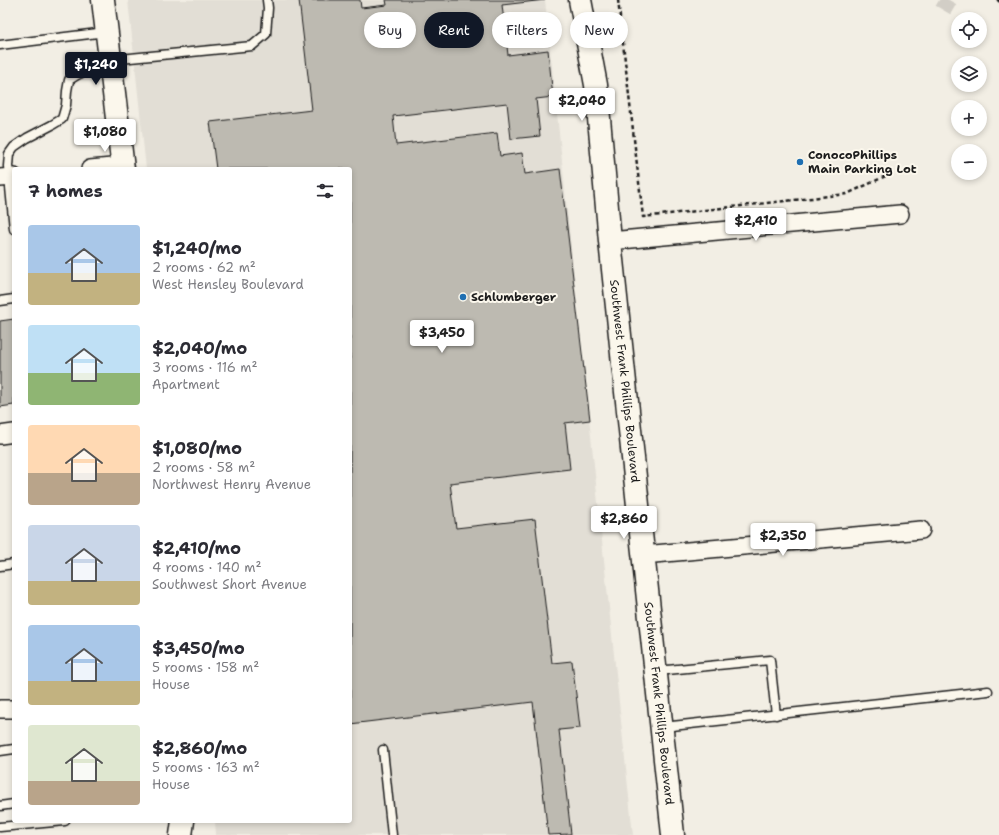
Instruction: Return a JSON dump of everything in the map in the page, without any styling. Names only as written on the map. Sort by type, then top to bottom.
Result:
[{"type":"main road","points":[[103,0],[123,167]]},
{"type":"main road","name":"Southwest Frank Phillips Boulevard","points":[[580,0],[596,84],[610,241],[673,835]]},
{"type":"main road","points":[[181,835],[183,823]]},
{"type":"street","points":[[610,241],[900,214]]},
{"type":"street","points":[[0,435],[12,433]]},
{"type":"street","points":[[643,555],[920,530]]},
{"type":"street","points":[[0,709],[12,709]]},
{"type":"lane","points":[[12,212],[8,177],[9,154],[14,147],[27,138],[62,119],[66,105],[69,80],[110,60],[252,46],[266,34],[268,8],[267,0]]},
{"type":"lane","points":[[0,45],[107,32]]},
{"type":"lane","points":[[0,301],[12,299]]},
{"type":"lane","points":[[0,566],[12,564]]},
{"type":"lane","points":[[655,671],[770,660],[776,715]]},
{"type":"lane","points":[[661,727],[988,691]]},
{"type":"lane","points":[[0,751],[12,749]]},
{"type":"lane","points":[[383,750],[392,835]]},
{"type":"lane","points":[[0,806],[12,804]]},
{"type":"lane","points":[[0,827],[42,823]]},
{"type":"path","points":[[618,0],[643,218],[847,194],[888,175]]},
{"type":"shaded area","name":"Schlumberger","points":[[128,0],[545,0],[546,12],[492,12],[492,48],[550,48],[633,835],[216,835],[215,823],[352,823],[352,167],[146,167]]},
{"type":"building","name":"Schlumberger","points":[[299,0],[360,0],[361,8],[387,5],[386,0],[545,0],[502,5],[503,12],[492,12],[492,48],[507,48],[508,55],[548,50],[553,97],[536,99],[540,136],[511,139],[507,103],[393,116],[396,145],[497,133],[500,156],[522,153],[525,174],[560,169],[590,420],[565,423],[570,469],[450,483],[456,528],[535,519],[552,663],[572,661],[580,728],[559,730],[571,834],[548,835],[533,702],[352,724],[352,167],[216,167],[210,122],[312,110]]},
{"type":"building","points":[[12,319],[12,405],[0,407],[0,321]]},
{"type":"tunnel","points":[[943,10],[949,0]]},
{"type":"place","name":"ConocoPhillips Main Parking Lot","points":[[800,162]]},
{"type":"place","name":"Schlumberger","points":[[463,297]]}]
